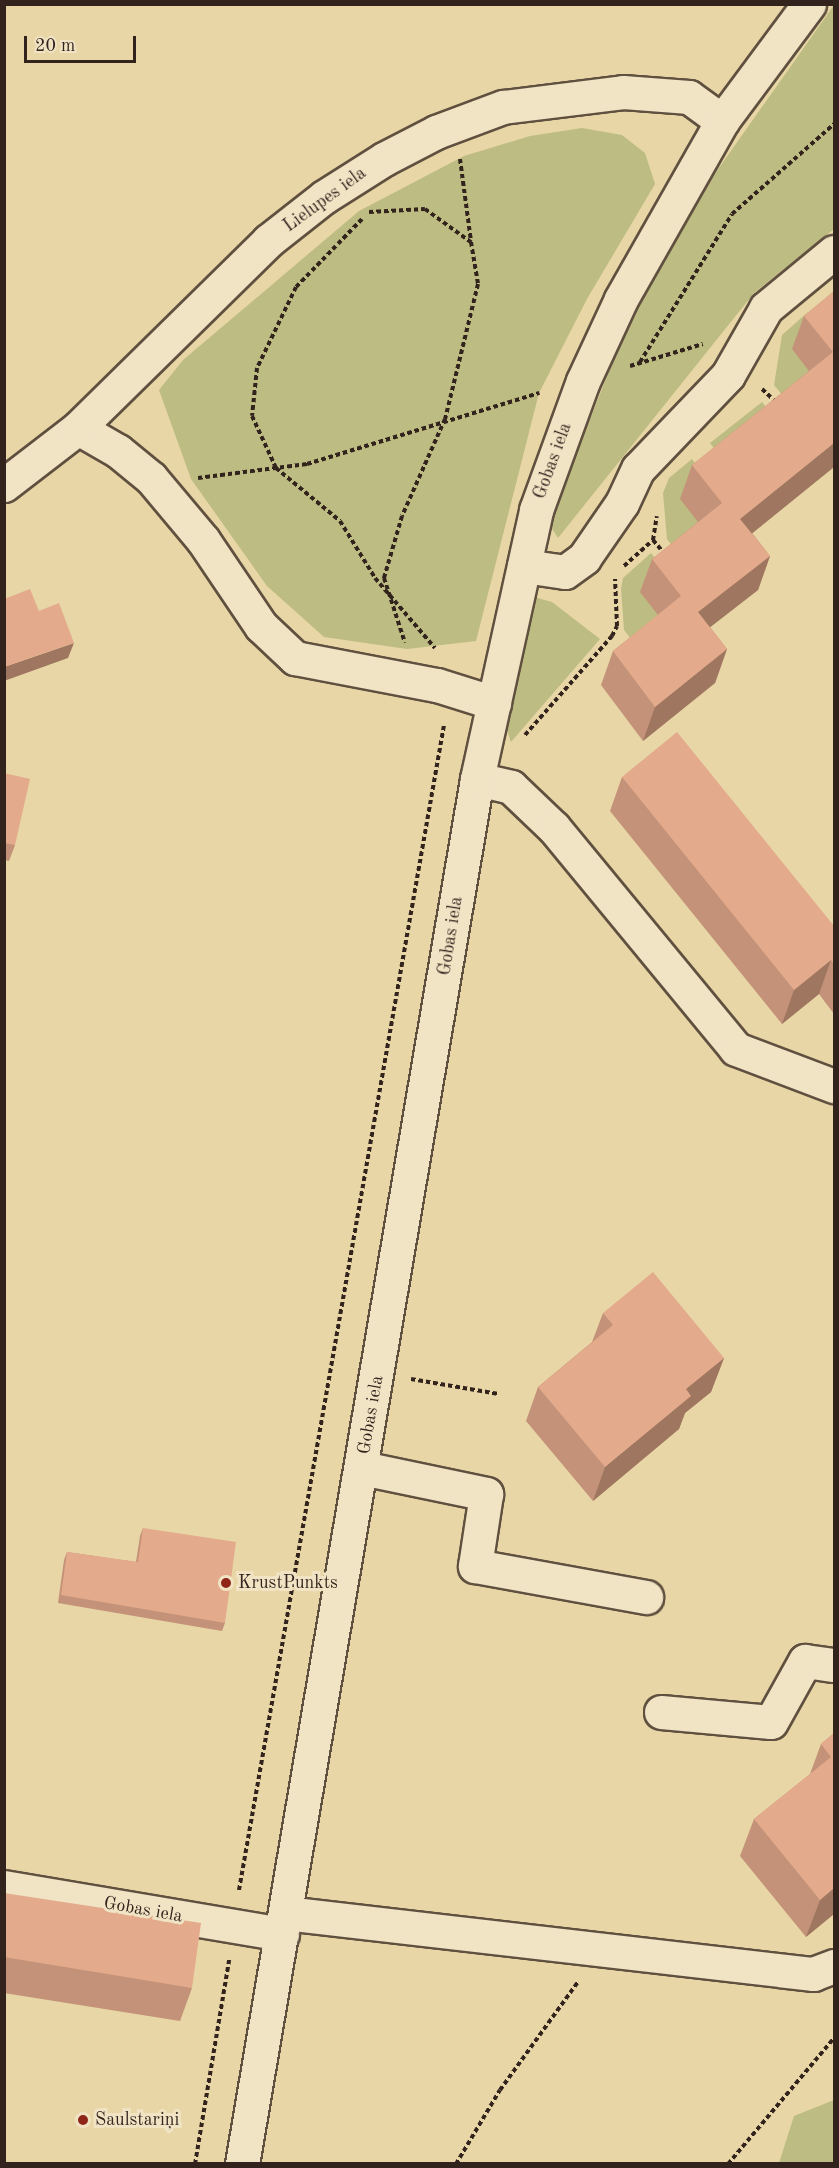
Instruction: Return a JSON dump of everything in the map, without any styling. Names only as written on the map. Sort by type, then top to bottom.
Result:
[{"type":"street","name":"Gobas iela","points":[[242,2163],[378,1374],[488,781],[494,703],[536,510],[583,381],[621,299],[722,121],[809,4]]},
{"type":"street","name":"Lielupes iela","points":[[4,485],[78,428],[268,241],[324,197],[384,159],[456,125],[503,107],[623,92],[689,97],[722,121]]},
{"type":"street","points":[[524,566],[565,572],[584,558],[622,502],[638,469],[728,375],[766,308],[834,252]]},
{"type":"street","points":[[78,428],[118,451],[160,488],[203,540],[261,626],[295,658],[434,685],[494,703]]},
{"type":"street","points":[[488,781],[512,787],[554,828],[736,1049],[834,1086]]},
{"type":"street","points":[[362,1468],[486,1494],[475,1566],[646,1598]]},
{"type":"street","points":[[661,1712],[771,1722],[806,1661],[834,1665]]},
{"type":"street","name":"Gobas iela","points":[[4,1887],[235,1926],[283,1923]]},
{"type":"street","points":[[283,1923],[602,1950],[813,1974],[834,1966]]},
{"type":"path","points":[[639,362],[732,214],[834,124]]},
{"type":"path","points":[[195,2163],[330,1366],[434,685],[435,648],[387,592],[384,578],[402,516],[446,419],[478,284],[456,125]]},
{"type":"path","points":[[434,685],[387,592],[340,521],[276,468],[252,416],[257,368],[296,287],[369,212],[425,209],[471,242]]},
{"type":"path","points":[[160,488],[182,480],[307,464],[446,419],[708,343],[744,350]]},
{"type":"path","points":[[759,396],[764,377]]},
{"type":"path","points":[[761,388],[781,407]]},
{"type":"path","points":[[488,781],[515,746],[612,636],[617,626],[613,583],[619,572],[653,540],[657,506]]},
{"type":"path","points":[[653,540],[667,557]]},
{"type":"path","points":[[330,1366],[499,1394]]},
{"type":"path","points":[[456,2163],[500,2090],[602,1950]]},
{"type":"path","points":[[728,2163],[834,2038]]},
{"type":"shaded area","points":[[834,5],[834,229],[754,293],[558,538],[551,527],[556,504],[618,349],[656,273],[704,189]]},
{"type":"shaded area","points":[[582,128],[622,135],[645,153],[655,184],[587,299],[539,393],[476,641],[407,649],[324,637],[267,586],[191,479],[159,390],[183,360],[359,211],[464,156],[530,136]]},
{"type":"shaded area","points":[[808,312],[819,327],[821,386],[793,408],[774,385],[782,335]]},
{"type":"shaded area","points":[[762,402],[777,421],[725,463],[710,443]]},
{"type":"shaded area","points":[[692,459],[706,478],[710,536],[682,559],[667,539],[663,493],[669,478]]},
{"type":"shaded area","points":[[651,553],[666,572],[669,630],[641,652],[624,630],[621,589],[623,578]]},
{"type":"shaded area","points":[[534,597],[552,602],[600,639],[511,742],[507,730]]},
{"type":"shaded area","points":[[834,2100],[834,2163],[779,2163],[794,2116]]},
{"type":"building","points":[[834,291],[834,443],[740,519],[770,556],[698,612],[727,649],[655,707],[613,651],[681,596],[652,559],[722,503],[692,465],[833,352],[804,316]]},
{"type":"building","points":[[30,589],[39,611],[59,603],[74,643],[4,667],[4,599]]},
{"type":"building","points":[[677,732],[834,926],[834,964],[831,960],[794,990],[622,777]]},
{"type":"building","points":[[4,773],[30,779],[15,845],[4,843]]},
{"type":"building","points":[[653,1272],[724,1358],[686,1389],[691,1396],[605,1467],[538,1387],[613,1325],[603,1313]]},
{"type":"building","points":[[143,1528],[236,1542],[225,1623],[61,1595],[67,1552],[138,1562]]},
{"type":"building","points":[[834,1733],[834,1888],[820,1900],[754,1819],[831,1757],[821,1744]]},
{"type":"building","points":[[4,1893],[201,1923],[192,1988],[4,1957]]},
{"type":"place","name":"KrustPunkts","points":[[226,1583]]},
{"type":"place","name":"Saulstariņi","points":[[83,2120]]}]
